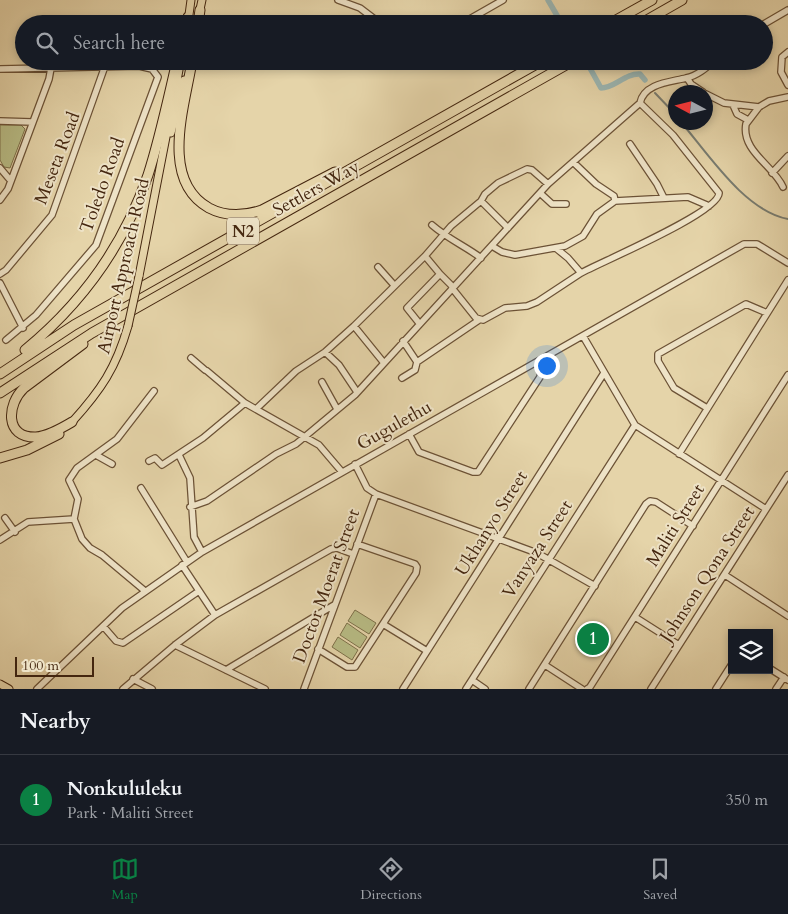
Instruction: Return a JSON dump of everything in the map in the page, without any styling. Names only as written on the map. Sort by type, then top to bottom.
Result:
[{"type":"highway","points":[[625,15],[652,0]]},
{"type":"highway","points":[[656,15],[682,0]]},
{"type":"highway","points":[[199,15],[200,10]]},
{"type":"highway","points":[[0,372],[65,313],[95,278],[116,246],[148,176],[177,70]]},
{"type":"highway","points":[[189,70],[178,150],[180,170],[184,182],[200,203],[224,214],[237,215],[262,210],[488,91]]},
{"type":"highway","name":"Settlers Way","points":[[0,372],[74,325],[526,70]]},
{"type":"highway","name":"Settlers Way","points":[[0,393],[60,352],[557,70]]},
{"type":"highway","points":[[72,422],[45,435],[27,436],[14,425],[10,413],[12,405],[27,384],[121,317]]},
{"type":"highway","points":[[0,458],[42,444],[64,431],[72,422]]},
{"type":"main road","points":[[188,15],[192,0]]},
{"type":"main road","points":[[200,10],[202,0]]},
{"type":"main road","name":"Airport Approach Road","points":[[72,422],[98,393],[112,372],[128,326],[162,162],[177,70]]},
{"type":"main road","name":"Airport Approach Road","points":[[162,162],[188,70]]},
{"type":"main road","points":[[0,684],[9,689]]},
{"type":"street","points":[[338,0],[360,8],[369,15]]},
{"type":"street","points":[[477,15],[503,0]]},
{"type":"street","points":[[773,19],[788,10]]},
{"type":"street","points":[[788,52],[782,57],[780,68],[788,85]]},
{"type":"street","points":[[0,69],[15,69]]},
{"type":"street","points":[[0,200],[11,181],[51,70]]},
{"type":"street","name":"Meseta Road","points":[[0,274],[6,270],[52,215],[104,70]]},
{"type":"street","name":"Toledo Road","points":[[6,340],[23,328],[36,315],[96,244],[157,81],[157,75],[152,70]]},
{"type":"street","points":[[190,507],[207,502],[264,461],[305,437],[357,392],[548,184],[640,103],[642,96],[652,88],[668,81],[687,78],[700,70]]},
{"type":"street","points":[[687,78],[692,85]]},
{"type":"street","points":[[783,187],[778,178],[751,147],[745,129],[748,120],[758,107],[769,100],[788,97]]},
{"type":"street","points":[[713,98],[733,105],[758,107]]},
{"type":"street","points":[[402,378],[415,370],[418,362],[479,320],[491,317],[505,308],[527,306],[537,302],[581,273],[688,221],[719,197],[718,190],[673,135],[640,103]]},
{"type":"street","points":[[733,105],[738,114],[748,120]]},
{"type":"street","points":[[0,121],[32,122]]},
{"type":"street","points":[[630,144],[657,184],[664,198]]},
{"type":"street","points":[[772,173],[788,156]]},
{"type":"street","points":[[573,162],[596,184],[614,196],[616,201]]},
{"type":"street","points":[[0,168],[11,181]]},
{"type":"street","points":[[256,409],[296,371],[324,352],[354,326],[425,256],[457,220],[481,201],[484,195],[498,184],[527,169],[532,170],[548,184]]},
{"type":"street","points":[[540,193],[552,204],[566,204]]},
{"type":"street","points":[[492,246],[502,252],[516,255],[557,249],[583,236],[597,214],[616,201],[693,198],[709,206]]},
{"type":"street","points":[[481,201],[508,228]]},
{"type":"street","points":[[432,225],[444,235],[481,258]]},
{"type":"street","name":"Gugulethu","points":[[37,689],[103,626],[145,591],[184,563],[355,464],[747,242],[760,245],[788,263]]},
{"type":"street","points":[[557,249],[581,273]]},
{"type":"street","points":[[425,256],[479,320]]},
{"type":"street","points":[[378,267],[394,285]]},
{"type":"street","points":[[419,323],[407,308],[440,274]]},
{"type":"street","points":[[679,454],[788,280]]},
{"type":"street","points":[[0,283],[23,328]]},
{"type":"street","points":[[707,408],[674,388],[658,361],[658,354],[746,304],[767,313]]},
{"type":"street","points":[[354,326],[384,363]]},
{"type":"street","points":[[583,336],[634,425],[766,509]]},
{"type":"street","points":[[403,341],[418,362]]},
{"type":"street","points":[[324,352],[339,365],[357,392]]},
{"type":"street","points":[[191,358],[245,403],[322,448],[342,472]]},
{"type":"street","points":[[409,434],[420,453],[473,472],[478,472],[540,377],[541,372],[538,362]]},
{"type":"street","name":"Ukhanyo Street","points":[[403,689],[604,373]]},
{"type":"street","name":"Maliti Street","points":[[587,689],[635,617],[788,375]]},
{"type":"street","points":[[322,382],[336,409]]},
{"type":"street","points":[[145,591],[102,555],[87,546],[74,519],[78,499],[69,478],[77,468],[121,434],[154,390]]},
{"type":"street","points":[[149,461],[155,458],[162,465],[179,455],[245,403]]},
{"type":"street","name":"Vanyaza Street","points":[[466,689],[634,425]]},
{"type":"street","points":[[96,455],[112,464]]},
{"type":"street","points":[[179,455],[190,478],[190,507],[194,537],[202,552]]},
{"type":"street","points":[[355,464],[368,489],[376,494],[549,558],[595,586]]},
{"type":"street","name":"Johnson Qona Street","points":[[651,689],[788,475]]},
{"type":"street","points":[[141,488],[199,591],[215,615]]},
{"type":"street","name":"Doctor Moerat Street","points":[[304,689],[376,494]]},
{"type":"street","points":[[529,689],[648,502],[656,502],[693,526]]},
{"type":"street","points":[[5,518],[15,532]]},
{"type":"street","points":[[0,540],[28,522],[74,519]]},
{"type":"street","points":[[318,649],[346,667],[353,668],[358,664],[413,578],[417,567],[415,564],[357,544]]},
{"type":"street","points":[[123,689],[175,645],[215,615],[326,550],[338,548],[353,554]]},
{"type":"street","points":[[725,575],[788,616]]},
{"type":"street","points":[[103,626],[116,641],[123,643],[199,591]]},
{"type":"street","points":[[226,670],[334,605]]},
{"type":"street","points":[[635,617],[679,645]]},
{"type":"street","points":[[383,624],[427,652]]},
{"type":"street","points":[[175,645],[265,689]]},
{"type":"street","points":[[545,665],[582,689]]},
{"type":"street","points":[[716,689],[728,670]]},
{"type":"street","points":[[773,671],[786,679],[776,689]]},
{"type":"street","points":[[133,680],[152,689]]},
{"type":"street","points":[[472,680],[485,689]]},
{"type":"green space","points":[[0,125],[21,125],[25,129],[10,168],[4,167],[0,160]]},
{"type":"green space","points":[[355,610],[376,623],[369,634],[348,621]]},
{"type":"green space","points":[[347,623],[367,637],[360,648],[340,635]]},
{"type":"green space","points":[[338,637],[358,650],[352,660],[332,647]]},
{"type":"waterway","points":[[548,0],[557,15]]},
{"type":"waterway","points":[[591,70],[601,88],[611,86],[635,74],[640,74],[645,80]]},
{"type":"waterway","points":[[655,93],[668,107]]},
{"type":"waterway","points":[[688,130],[729,180],[743,193],[757,205],[772,214],[788,219]]},
{"type":"place","name":"Nonkululeku","points":[[593,639]]}]
